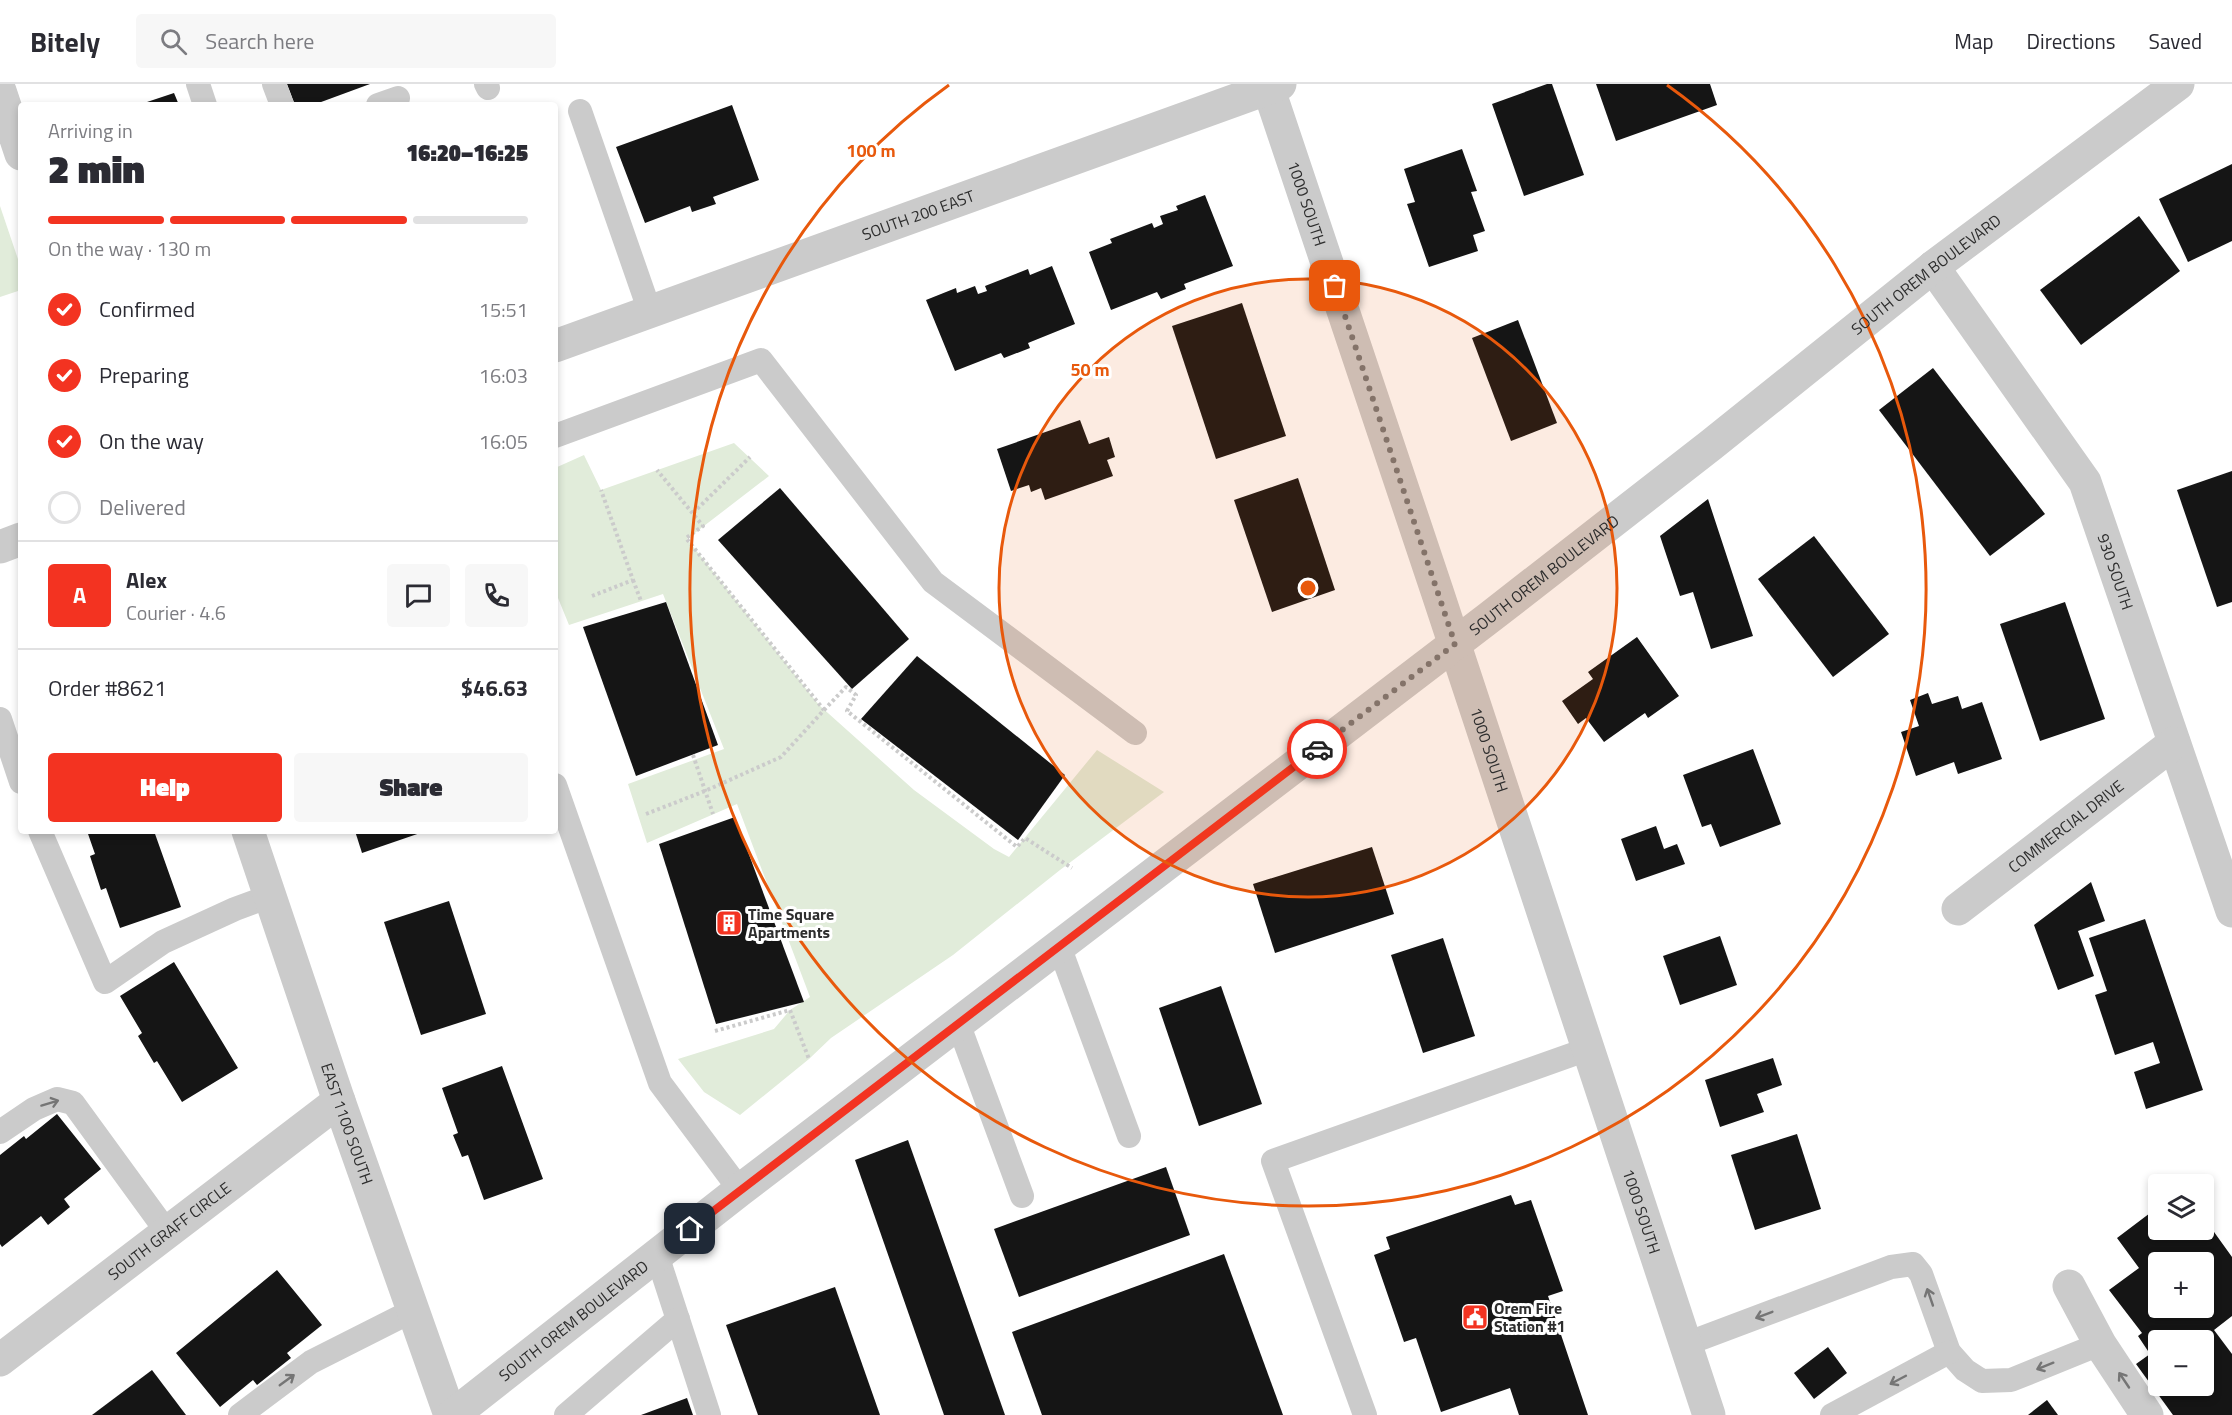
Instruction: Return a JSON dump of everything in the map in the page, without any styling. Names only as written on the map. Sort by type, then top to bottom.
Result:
[{"type":"street","name":"SOUTH OREM BOULEVARD","points":[[451,1415],[740,1190],[1455,644],[1711,445],[1933,267],[2178,84]]},
{"type":"street","name":"SOUTH 200 EAST","points":[[558,345],[1272,85]]},
{"type":"street","name":"1000 SOUTH","points":[[1272,85],[1709,1415]]},
{"type":"street","points":[[0,91],[18,145]]},
{"type":"street","name":"930 SOUTH","points":[[1933,267],[2085,482],[2174,743],[2221,842],[2232,911]]},
{"type":"street","points":[[0,547],[18,540]]},
{"type":"street","name":"COMMERCIAL DRIVE","points":[[1958,909],[2174,743]]},
{"type":"street","name":"EAST 1100 SOUTH","points":[[249,834],[412,1311],[451,1415]]},
{"type":"street","name":"SOUTH GRAFF CIRCLE","points":[[0,1360],[339,1101]]},
{"type":"street","points":[[2069,1286],[2100,1344],[2147,1415]]},
{"type":"lane","points":[[198,84],[204,102]]},
{"type":"lane","points":[[274,84],[281,102]]},
{"type":"lane","points":[[580,111],[650,312]]},
{"type":"lane","points":[[558,435],[761,360],[933,582],[1135,733]]},
{"type":"lane","points":[[0,718],[18,773]]},
{"type":"lane","points":[[558,794],[660,1083],[740,1190]]},
{"type":"lane","points":[[41,834],[105,982],[163,942],[235,909],[270,896]]},
{"type":"lane","points":[[1059,946],[1129,1136]]},
{"type":"lane","points":[[958,1023],[1022,1196]]},
{"type":"lane","points":[[1365,1415],[1273,1161],[1588,1048]]},
{"type":"lane","points":[[0,1132],[34,1109],[57,1099],[73,1103],[167,1232]]},
{"type":"lane","points":[[657,1255],[709,1415]]},
{"type":"lane","points":[[1686,1344],[1891,1267],[1913,1264],[1921,1274],[1949,1352],[1965,1370],[1982,1381],[2011,1380],[2100,1344]]},
{"type":"lane","points":[[240,1415],[311,1362],[412,1311]]},
{"type":"lane","points":[[566,1415],[678,1319]]},
{"type":"lane","points":[[1832,1415],[1949,1352]]},
{"type":"path","points":[[693,513],[750,457]]},
{"type":"path","points":[[657,470],[703,526],[686,538],[824,710]]},
{"type":"path","points":[[601,490],[640,601]]},
{"type":"path","points":[[592,596],[633,580]]},
{"type":"path","points":[[646,814],[781,757],[846,687],[856,695],[847,711],[1017,847],[1025,838],[1072,868]]},
{"type":"path","points":[[693,754],[713,814]]},
{"type":"path","points":[[715,1031],[790,1010],[809,1059]]},
{"type":"green space","points":[[0,206],[18,259],[18,291],[0,297]]},
{"type":"green space","name":"Time Square Apartments","points":[[734,443],[769,476],[687,539],[819,705],[914,790],[994,849],[1009,857],[1097,750],[1164,792],[1060,870],[953,955],[831,1038],[809,1059],[740,1115],[704,1092],[678,1059],[774,1029],[790,1010],[810,997],[737,804],[647,843],[628,784],[724,749],[663,594],[569,625],[558,598],[558,467],[584,455],[601,490]]},
{"type":"building","points":[[287,84],[370,84],[321,102],[294,102]]},
{"type":"building","points":[[1552,84],[1584,175],[1524,196],[1492,104]]},
{"type":"building","points":[[1596,84],[1710,84],[1717,105],[1616,141]]},
{"type":"building","points":[[174,93],[178,102],[147,102]]},
{"type":"building","points":[[732,105],[759,180],[713,197],[716,204],[692,212],[690,206],[645,223],[616,147]]},
{"type":"building","points":[[1462,149],[1477,191],[1471,192],[1485,231],[1473,235],[1478,251],[1429,267],[1407,204],[1415,202],[1404,169]]},
{"type":"building","points":[[2232,164],[2232,241],[2188,262],[2159,199]]},
{"type":"building","points":[[1205,195],[1233,266],[1184,284],[1186,289],[1161,299],[1157,292],[1111,310],[1089,252],[1112,243],[1110,239],[1152,223],[1154,228],[1163,224],[1160,216],[1178,210],[1176,206]]},
{"type":"building","points":[[2139,216],[2180,271],[2081,345],[2040,290]]},
{"type":"building","points":[[1052,266],[1075,324],[1028,343],[1030,348],[1004,358],[1001,353],[955,371],[926,300],[956,288],[957,293],[975,286],[978,294],[987,291],[985,286],[1028,269],[1030,275]]},
{"type":"building","points":[[1242,303],[1286,436],[1216,459],[1172,326]]},
{"type":"building","points":[[1518,320],[1557,423],[1511,441],[1472,338]]},
{"type":"building","points":[[1933,368],[2045,514],[1990,556],[1879,410]]},
{"type":"building","points":[[1080,420],[1089,444],[1109,437],[1115,457],[1107,460],[1113,476],[1045,500],[1041,488],[1031,492],[1029,485],[1011,491],[997,449]]},
{"type":"building","points":[[2232,471],[2232,602],[2217,607],[2177,490]]},
{"type":"building","points":[[1298,478],[1335,590],[1272,612],[1234,500]]},
{"type":"building","points":[[780,488],[909,639],[852,689],[718,540]]},
{"type":"building","points":[[1708,499],[1753,636],[1711,649],[1693,592],[1680,596],[1660,536]]},
{"type":"building","points":[[1814,536],[1889,634],[1833,677],[1758,579]]},
{"type":"building","points":[[666,602],[718,745],[636,776],[583,627]]},
{"type":"building","points":[[2065,602],[2105,719],[2040,741],[2000,624]]},
{"type":"building","points":[[1637,637],[1679,696],[1648,718],[1645,713],[1604,742],[1586,718],[1578,724],[1562,701],[1593,679],[1588,672]]},
{"type":"building","points":[[917,656],[1065,775],[1018,840],[861,719]]},
{"type":"building","points":[[1928,693],[1932,704],[1958,696],[1962,709],[1982,702],[2002,759],[1958,774],[1954,762],[1916,776],[1901,732],[1919,726],[1910,700]]},
{"type":"building","points":[[1753,749],[1781,824],[1720,847],[1711,824],[1702,827],[1683,775]]},
{"type":"building","name":"Time Square Apartments","points":[[735,817],[804,1002],[716,1024],[659,844]]},
{"type":"building","points":[[1656,826],[1664,849],[1677,844],[1685,864],[1636,881],[1621,839]]},
{"type":"building","points":[[88,834],[155,834],[181,907],[120,928],[106,888],[101,890],[90,856],[95,854]]},
{"type":"building","points":[[356,834],[417,834],[362,853]]},
{"type":"building","points":[[1372,847],[1394,914],[1275,953],[1253,884]]},
{"type":"building","points":[[2091,882],[2105,921],[2078,931],[2094,976],[2058,990],[2034,925]]},
{"type":"building","points":[[449,901],[486,1014],[421,1035],[384,922]]},
{"type":"building","points":[[2145,919],[2203,1090],[2146,1109],[2134,1072],[2160,1063],[2153,1042],[2115,1055],[2095,995],[2107,991],[2089,938]]},
{"type":"building","points":[[1720,936],[1737,985],[1680,1005],[1663,956]]},
{"type":"building","points":[[1443,938],[1475,1036],[1423,1053],[1391,955]]},
{"type":"building","points":[[174,962],[238,1068],[182,1102],[157,1061],[154,1063],[138,1036],[142,1033],[120,996]]},
{"type":"building","points":[[1221,986],[1262,1104],[1199,1126],[1159,1008]]},
{"type":"building","points":[[1773,1058],[1782,1085],[1757,1094],[1764,1112],[1720,1127],[1705,1080]]},
{"type":"building","points":[[502,1066],[543,1179],[484,1200],[468,1155],[462,1157],[453,1135],[458,1133],[442,1088]]},
{"type":"building","points":[[57,1114],[101,1169],[64,1199],[70,1207],[48,1225],[41,1216],[2,1247],[0,1244],[0,1155],[24,1136],[26,1139]]},
{"type":"building","points":[[1797,1134],[1821,1209],[1755,1230],[1731,1155]]},
{"type":"building","points":[[908,1140],[1005,1415],[944,1415],[855,1160]]},
{"type":"building","points":[[1166,1167],[1190,1235],[1019,1297],[994,1229]]},
{"type":"building","name":"Orem Fire Station #1","points":[[1511,1195],[1515,1205],[1531,1200],[1563,1291],[1548,1296],[1588,1415],[1519,1415],[1510,1388],[1441,1412],[1416,1338],[1404,1342],[1374,1255],[1390,1249],[1386,1237]]},
{"type":"building","points":[[2148,1215],[2148,1240],[2214,1240],[2214,1232],[2232,1257],[2232,1316],[2214,1330],[2148,1330],[2148,1351],[2138,1336],[2142,1333],[2109,1290],[2139,1268],[2117,1238]]},
{"type":"building","points":[[1224,1254],[1283,1415],[1042,1415],[1012,1332]]},
{"type":"building","points":[[277,1270],[322,1325],[287,1353],[291,1358],[257,1385],[253,1380],[220,1407],[176,1353]]},
{"type":"building","points":[[835,1287],[880,1415],[758,1415],[726,1325]]},
{"type":"building","points":[[2214,1330],[2232,1354],[2232,1415],[2173,1415],[2159,1396],[2214,1396]]},
{"type":"building","points":[[1828,1347],[1847,1373],[1814,1399],[1794,1373]]},
{"type":"building","points":[[2148,1355],[2148,1381],[2136,1364]]},
{"type":"building","points":[[152,1370],[186,1415],[92,1415]]},
{"type":"building","points":[[687,1398],[693,1415],[641,1415]]},
{"type":"building","points":[[2047,1400],[2058,1415],[2028,1415]]},
{"type":"way so far","points":[[1317,749],[1455,644],[1335,286]]},
{"type":"place","name":"Time Square Apartments","points":[[729,923]]},
{"type":"place","name":"Orem Fire Station #1","points":[[1475,1317]]},
{"type":"route","points":[[690,1229],[1317,749]]}]
